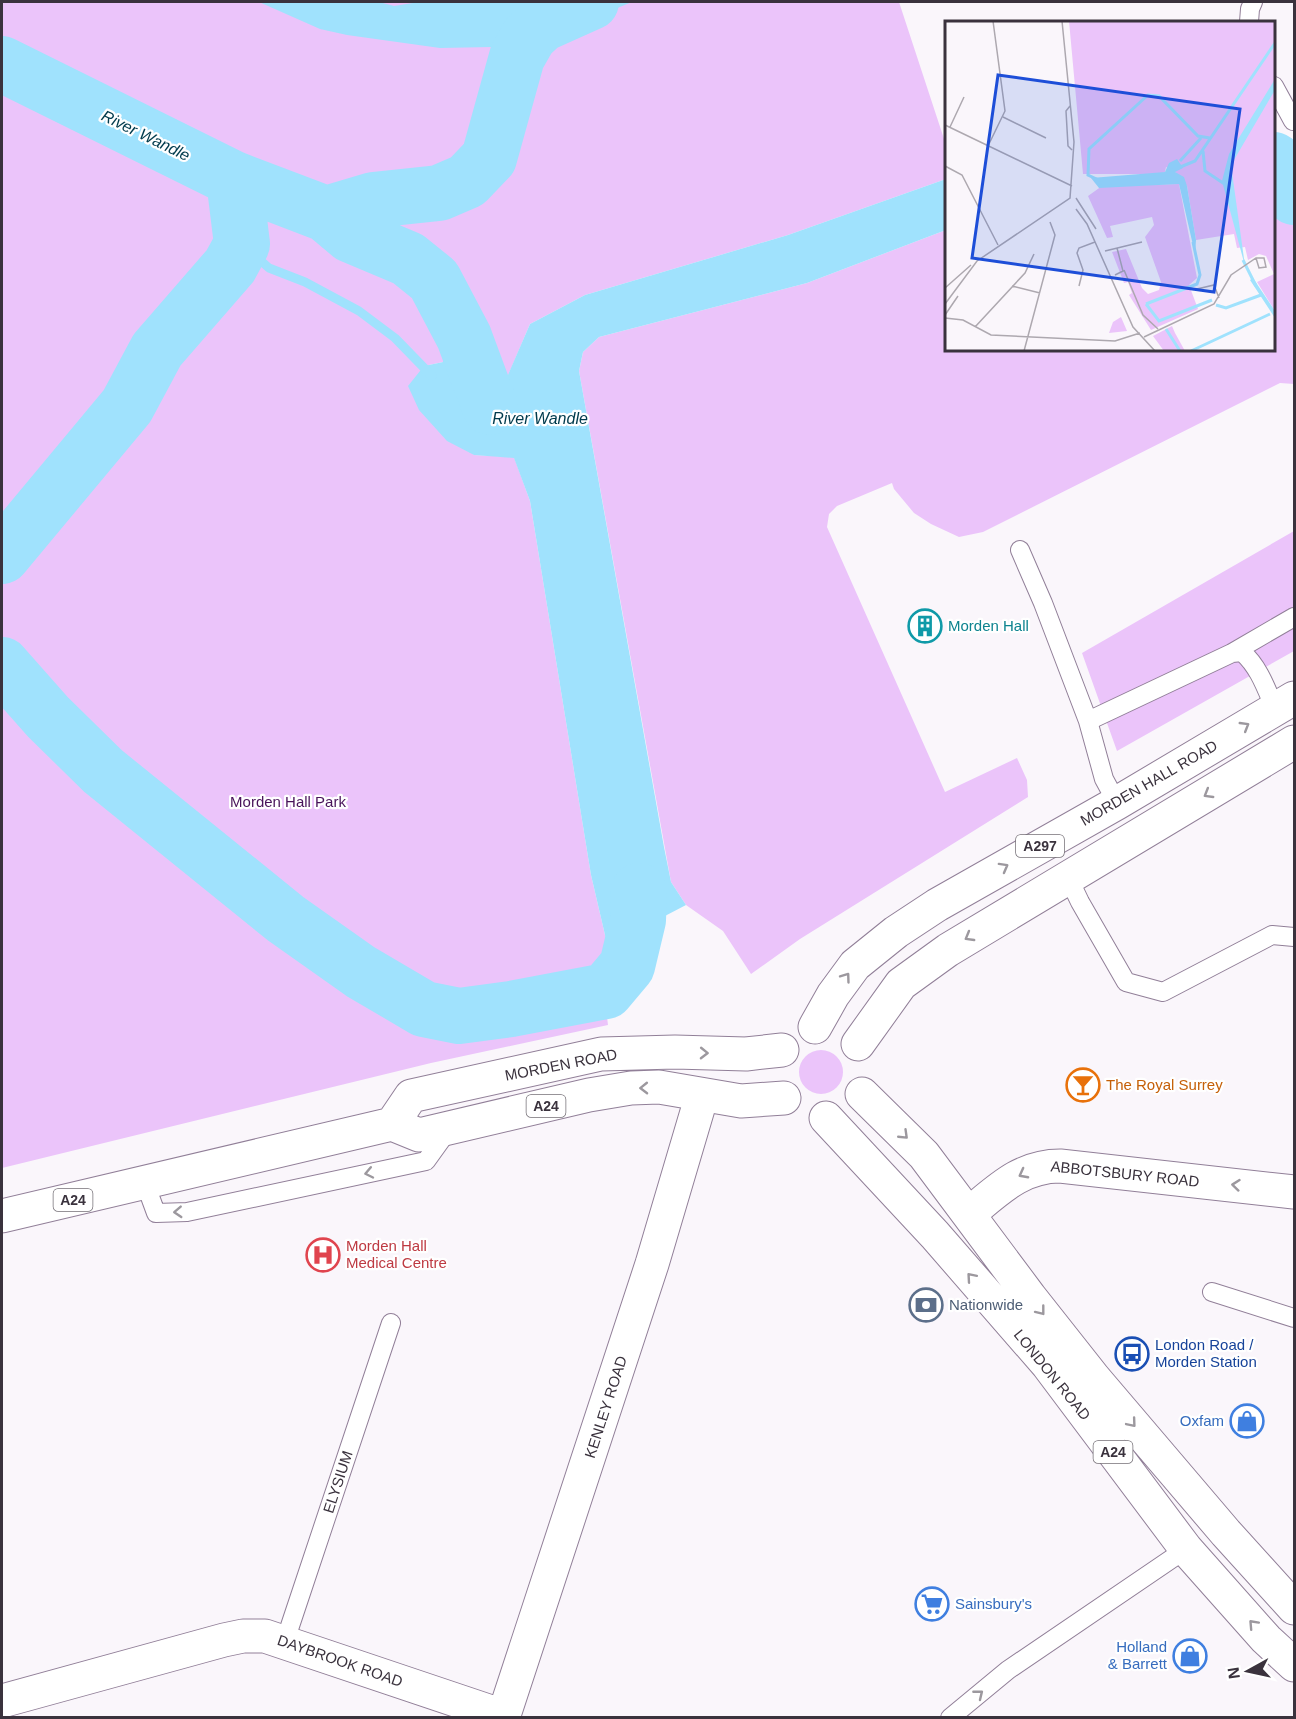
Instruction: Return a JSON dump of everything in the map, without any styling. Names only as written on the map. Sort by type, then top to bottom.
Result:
[{"type":"main road","name":"MORDEN HALL ROAD","points":[[815,1027],[833,994],[855,965],[896,932],[947,899],[1117,803],[1285,703]]},
{"type":"main road","name":"A297","points":[[858,1044],[901,984],[948,950],[1294,742]]},
{"type":"main road","points":[[815,1027],[832,1028],[844,1032],[858,1044],[865,1056],[867,1069],[866,1084],[856,1102],[843,1113],[826,1118],[803,1114],[784,1098],[778,1083],[777,1068],[783,1050],[790,1040],[801,1032],[815,1027]]},
{"type":"main road","name":"MORDEN ROAD","points":[[392,1124],[411,1096],[601,1054],[675,1052],[746,1054],[783,1050]]},
{"type":"main road","name":"A24","points":[[2,1216],[392,1124],[419,1135],[589,1095],[631,1088],[659,1088],[741,1101],[784,1098]]},
{"type":"main road","name":"LONDON ROAD","points":[[862,1094],[924,1155],[1094,1378],[1226,1533],[1294,1608]]},
{"type":"main road","name":"KENLEY ROAD","points":[[503,1717],[658,1246],[702,1095]]},
{"type":"main road","name":"LONDON ROAD","points":[[826,1118],[919,1217],[1048,1365],[1186,1549],[1266,1638],[1294,1665]]},
{"type":"main road","name":"ABBOTSBURY ROAD","points":[[970,1213],[1025,1172],[1043,1166],[1294,1191]]},
{"type":"main road","name":"DAYBROOK ROAD","points":[[2,1701],[243,1635],[265,1636],[285,1641],[503,1717]]},
{"type":"lane","points":[[1249,21],[1253,2]]},
{"type":"lane","points":[[1275,88],[1293,121]]},
{"type":"lane","points":[[1020,550],[1036,584],[1088,721],[1104,779],[1117,803]]},
{"type":"lane","points":[[1088,721],[1232,653],[1294,617]]},
{"type":"lane","points":[[1232,653],[1242,652],[1252,661],[1264,683],[1285,703]]},
{"type":"lane","points":[[1068,877],[1126,982],[1163,993],[1272,934],[1294,937]]},
{"type":"lane","points":[[145,1183],[156,1213],[187,1212],[426,1161],[449,1129]]},
{"type":"lane","points":[[1212,1292],[1294,1318]]},
{"type":"lane","name":"ELYSIUM","points":[[285,1641],[391,1323]]},
{"type":"lane","points":[[950,1718],[1008,1671],[1186,1549]]},
{"type":"green space","name":"Morden Hall Park","points":[[2,2],[899,2],[945,142],[945,179],[788,235],[585,295],[530,324],[501,392],[477,339],[443,362],[424,366],[474,455],[514,457],[530,501],[591,875],[612,965],[605,1001],[608,1025],[431,1063],[2,1168]]},
{"type":"green space","points":[[1294,173],[1294,384],[1280,383],[983,532],[959,537],[931,524],[914,513],[894,489],[892,483],[837,506],[829,514],[827,527],[945,792],[1017,758],[1027,780],[1028,797],[800,939],[751,974],[723,931],[686,905],[671,882],[579,371],[583,352],[599,337],[807,283],[945,230],[945,351],[1275,351],[1275,184]]},
{"type":"green space","points":[[1294,531],[1294,651],[1117,751],[1082,653]]},
{"type":"green space","points":[[821,1050],[836,1057],[843,1072],[836,1087],[821,1094],[806,1087],[799,1072],[806,1057]]},
{"type":"water","points":[[259,2],[379,2],[394,6],[419,2],[632,2],[578,24],[517,57],[492,47],[440,48],[347,35],[320,29]]},
{"type":"water","name":"River Wandle","points":[[945,179],[945,230],[807,283],[599,337],[583,352],[579,371],[664,847],[671,882],[686,905],[640,929],[627,966],[612,965],[591,875],[530,501],[514,458],[474,455],[447,441],[419,410],[408,386],[424,366],[443,362],[446,349],[464,337],[477,338],[501,391],[530,324],[585,295],[788,235]]},
{"type":"waterway","name":"River Wandle","points":[[326,214],[373,200],[439,193],[467,181],[489,158],[517,57],[529,36],[542,24],[591,2]]},
{"type":"waterway","name":"River Wandle","points":[[2,64],[234,179],[326,214],[351,235],[408,259],[434,280],[464,337],[490,407]]},
{"type":"waterway","name":"River Wandle","points":[[1275,162],[1294,197]]},
{"type":"waterway","points":[[2,556],[127,406],[157,350],[230,266],[242,244],[234,179]]},
{"type":"waterway","points":[[242,244],[269,268],[305,282],[359,311],[395,338],[432,376]]},
{"type":"waterway","points":[[2,665],[48,717],[103,771],[286,919],[361,972],[424,1009],[459,1016],[511,1009],[606,991],[627,966],[638,920],[639,891]]},
{"type":"place","name":"Morden Hall","points":[[925,626]]},
{"type":"place","name":"The Royal Surrey","points":[[1083,1085]]},
{"type":"place","name":"Morden Hall Medical Centre","points":[[323,1255]]},
{"type":"place","name":"Nationwide","points":[[926,1305]]},
{"type":"place","name":"London Road / Morden Station","points":[[1132,1354]]},
{"type":"place","name":"Oxfam","points":[[1247,1421]]},
{"type":"place","name":"Sainsbury's","points":[[932,1604]]},
{"type":"place","name":"Holland & Barrett","points":[[1190,1656]]}]
